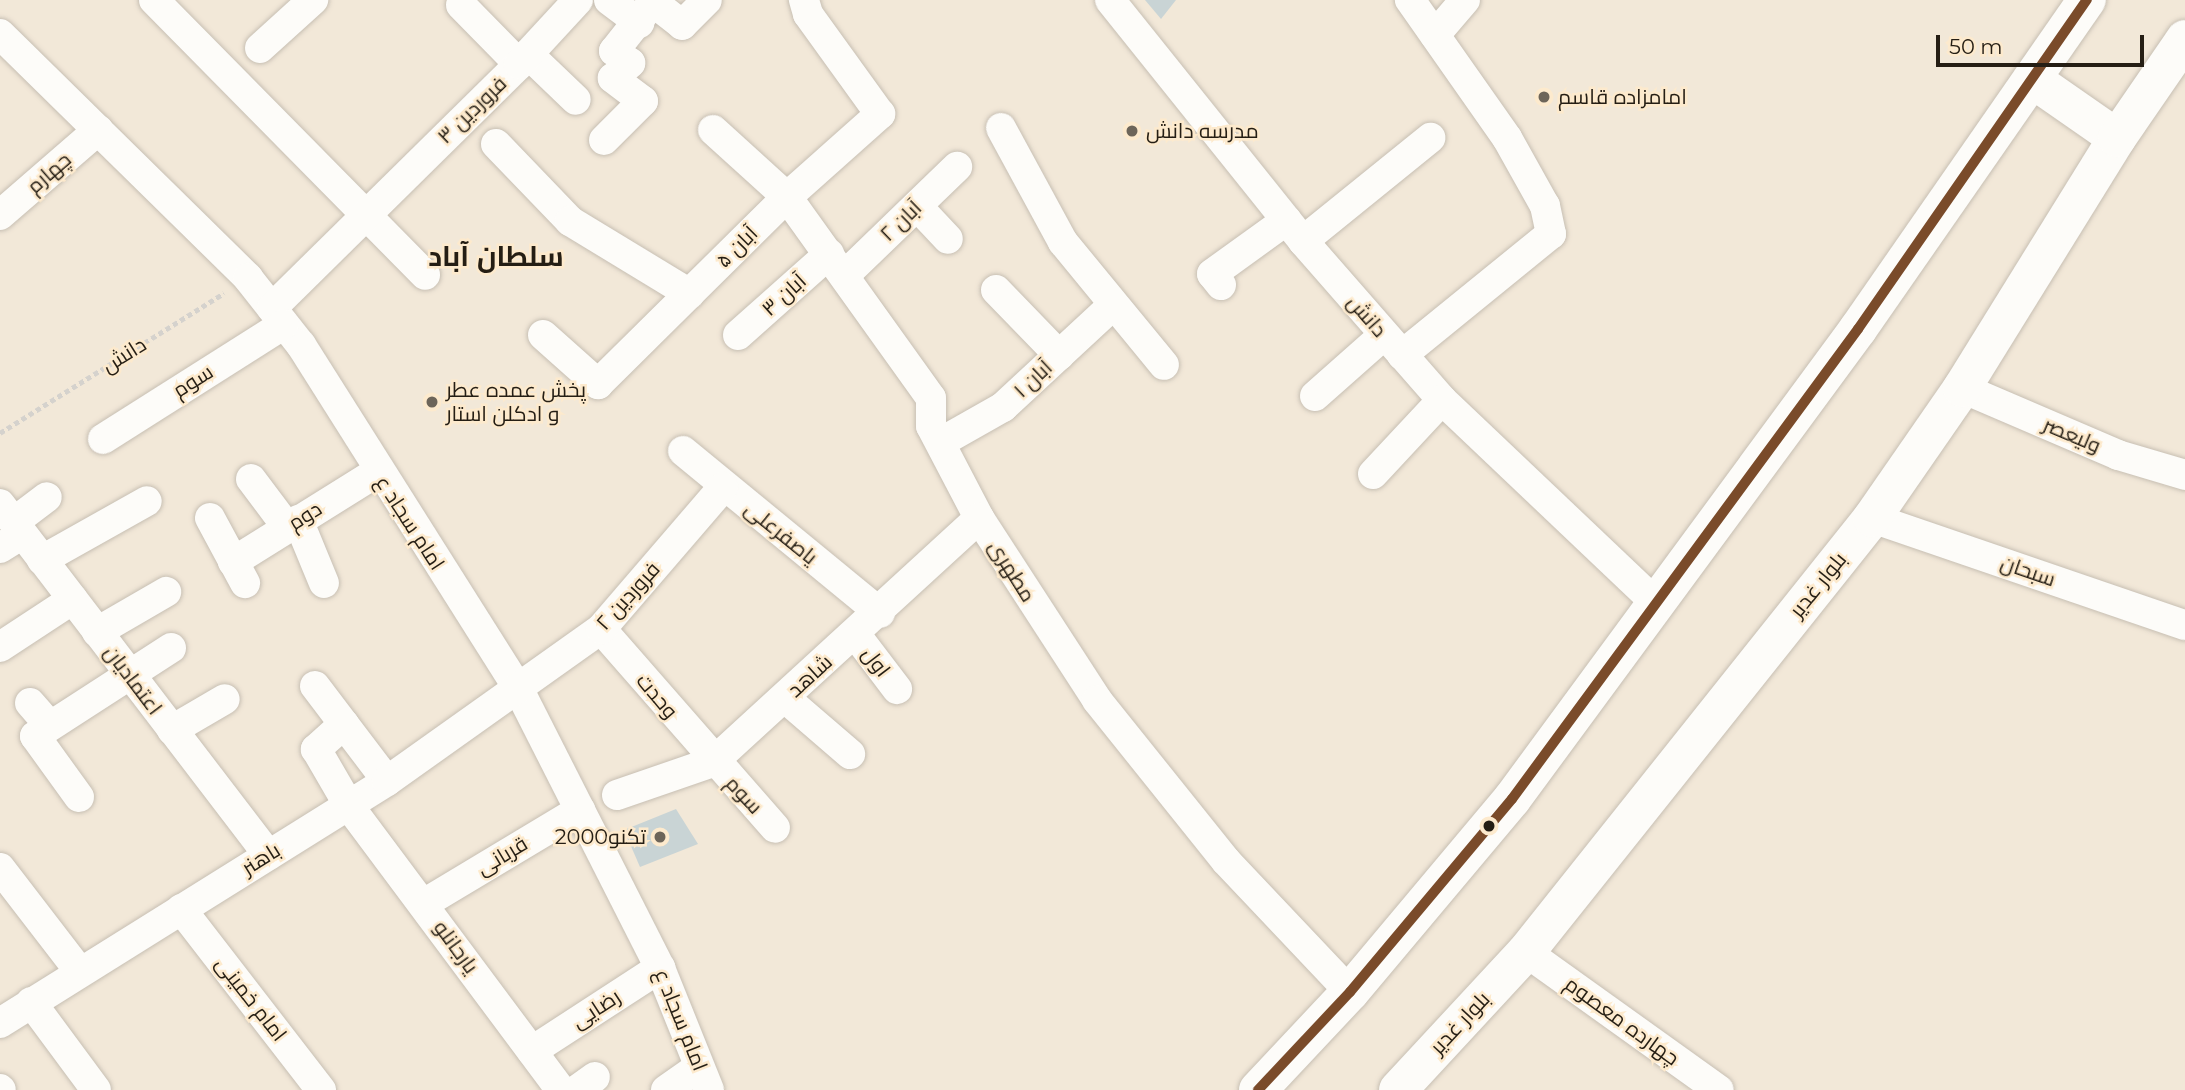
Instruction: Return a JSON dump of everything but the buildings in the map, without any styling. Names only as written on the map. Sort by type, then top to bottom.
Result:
[{"type":"highway","points":[[1258,1090],[1350,992],[1512,799],[1858,329],[2087,0]]},
{"type":"highway","name":"بلوار غدیر","points":[[1398,1090],[1526,952],[1872,517],[1962,388],[2117,138],[2185,39]]},
{"type":"highway","points":[[2032,79],[2117,138]]},
{"type":"street","points":[[154,0],[363,217],[425,275]]},
{"type":"street","points":[[260,48],[313,0]]},
{"type":"street","name":"فروردین ۳","points":[[278,316],[363,217],[524,59],[578,0]]},
{"type":"street","points":[[609,0],[639,23]]},
{"type":"street","points":[[604,140],[643,101],[613,78],[630,63],[614,51],[639,23],[653,2],[682,25],[707,0]]},
{"type":"street","name":"آبان ۵","points":[[543,335],[598,384],[787,197],[880,114],[808,14],[804,0]]},
{"type":"street","name":"دانش","points":[[1110,0],[1295,231],[1442,400],[1657,603]]},
{"type":"street","points":[[1315,396],[1551,234],[1545,206],[1507,138],[1410,0]]},
{"type":"street","points":[[1435,35],[1465,0]]},
{"type":"street","points":[[461,5],[576,100]]},
{"type":"street","name":"امام سجاد ع","points":[[0,34],[248,278],[278,316],[518,688],[660,968],[704,1079]]},
{"type":"street","points":[[1001,128],[1063,242],[1164,365]]},
{"type":"street","name":"چهارم","points":[[0,215],[98,130]]},
{"type":"street","name":"مطهری","points":[[713,130],[787,197],[931,398],[931,426],[943,441],[979,518],[1097,700],[1226,861],[1350,992]]},
{"type":"street","points":[[1221,285],[1212,274],[1295,231],[1430,138]]},
{"type":"street","points":[[496,144],[570,221],[690,294]]},
{"type":"street","name":"آبان ۲","points":[[837,265],[917,206],[957,167]]},
{"type":"street","points":[[917,206],[948,239]]},
{"type":"street","name":"آبان ۳","points":[[738,335],[837,265]]},
{"type":"street","points":[[996,290],[1059,355]]},
{"type":"street","name":"آبان ۱","points":[[943,441],[1003,407],[1113,304]]},
{"type":"street","name":"سوم","points":[[103,439],[278,316]]},
{"type":"street","name":"ولیعصر","points":[[1962,388],[2118,455],[2184,474]]},
{"type":"street","points":[[1373,474],[1442,400]]},
{"type":"street","name":"یاصفرعلی","points":[[683,452],[880,613]]},
{"type":"street","name":"دوم","points":[[210,518],[239,573],[292,524],[377,472]]},
{"type":"street","points":[[251,479],[292,524],[324,583]]},
{"type":"street","name":"فروردین ۲","points":[[518,688],[601,629],[723,486]]},
{"type":"street","points":[[9,527],[47,497]]},
{"type":"street","points":[[42,560],[147,501]]},
{"type":"street","name":"سبحان","points":[[1872,517],[2185,625]]},
{"type":"street","name":"شاهد","points":[[617,795],[713,762],[880,613],[979,518]]},
{"type":"street","name":"اعتمادیان","points":[[9,527],[42,560],[73,599],[268,855]]},
{"type":"street","points":[[97,632],[166,592]]},
{"type":"street","points":[[3,638],[73,599]]},
{"type":"street","name":"وحدت","points":[[601,629],[713,762]]},
{"type":"street","name":"اول","points":[[856,635],[897,689]]},
{"type":"street","points":[[79,797],[35,736],[171,648]]},
{"type":"street","points":[[316,686],[387,781]]},
{"type":"street","name":"باهنر","points":[[0,1023],[349,806],[518,688]]},
{"type":"street","points":[[785,698],[850,754]]},
{"type":"street","points":[[172,730],[225,699]]},
{"type":"street","points":[[30,703],[50,726]]},
{"type":"street","name":"یارجانلو","points":[[344,724],[316,749],[349,806],[425,903],[561,1090]]},
{"type":"street","name":"سوم","points":[[713,762],[775,828]]},
{"type":"street","name":"قربانی","points":[[425,903],[580,810]]},
{"type":"street","points":[[0,868],[80,972]]},
{"type":"street","name":"امام خمینی","points":[[181,909],[321,1090]]},
{"type":"street","name":"چهارده معصوم","points":[[1526,952],[1719,1090]]},
{"type":"street","name":"رضایی","points":[[532,1051],[660,968]]},
{"type":"street","points":[[31,1002],[96,1090]]},
{"type":"street","points":[[666,1090],[704,1079]]},
{"type":"path","name":"دانش","points":[[0,433],[248,278]]},
{"type":"transit line","points":[[1258,1090],[1350,992],[1512,799],[1858,329],[2087,0]]},
{"type":"place","name":"امامزاده قاسم","points":[[1544,97]]},
{"type":"place","name":"مدرسه دانش","points":[[1132,131]]},
{"type":"place","name":"پخش عمده عطر و ادکلن استار","points":[[432,402]]},
{"type":"place","name":"تکنو2000","points":[[660,837]]},
{"type":"district","name":"سلطان آباد","points":[[496,256]]}]
